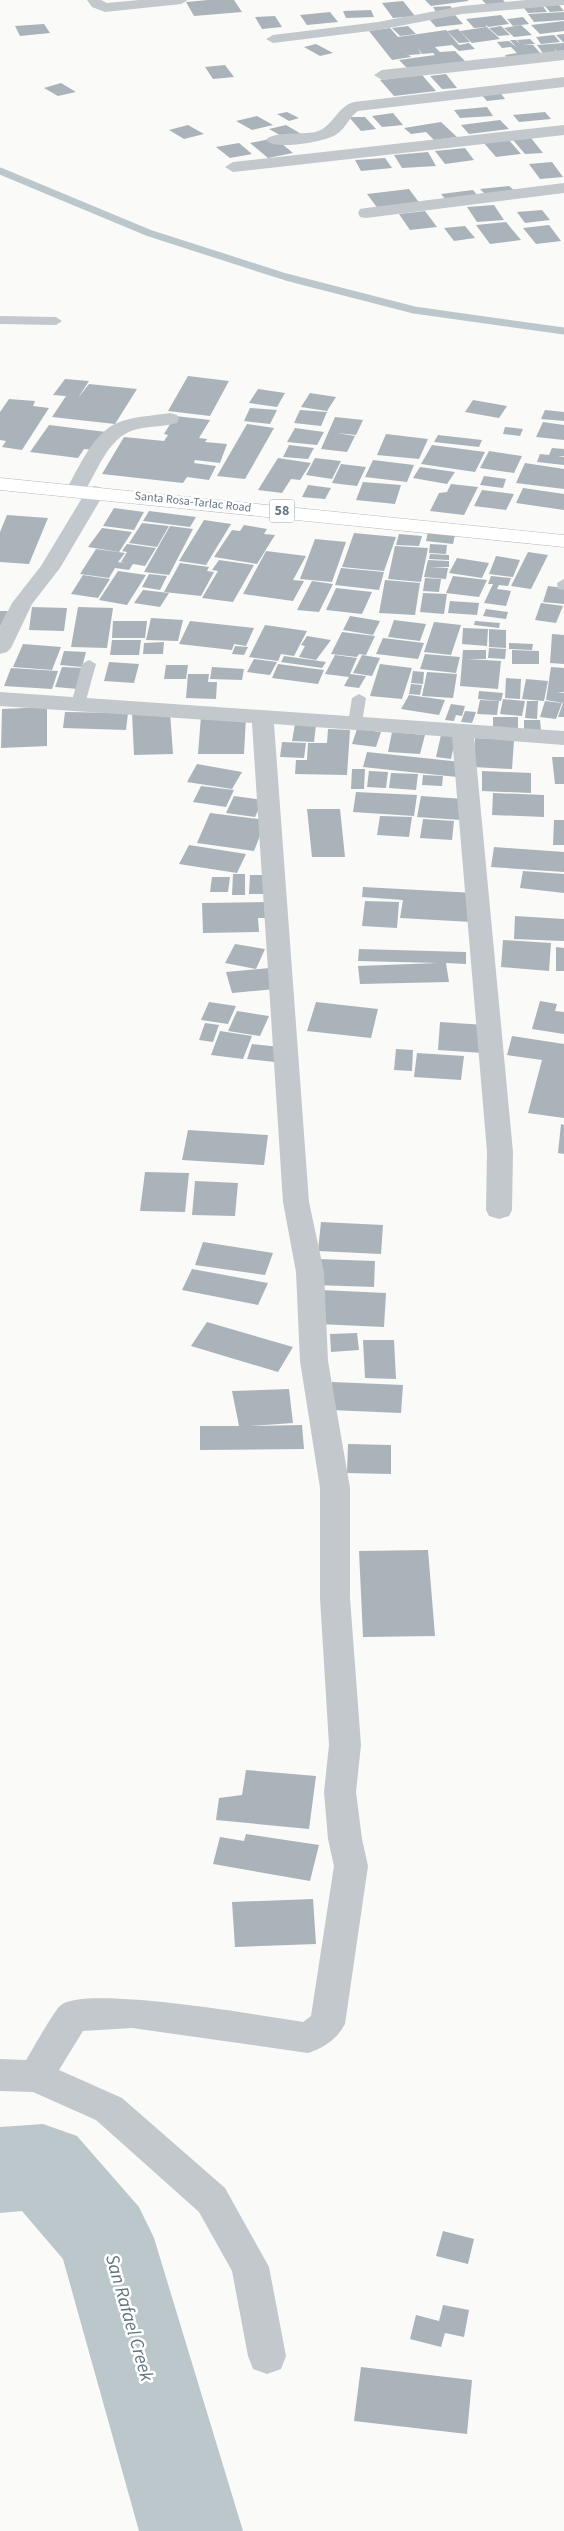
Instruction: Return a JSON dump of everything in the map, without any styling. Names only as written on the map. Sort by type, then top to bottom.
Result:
[{"type":"highway","name":"Santa Rosa-Tarlac Road","points":[[0,484],[86,491],[564,540]]},
{"type":"street","points":[[94,0],[105,8],[181,0]]},
{"type":"street","points":[[273,39],[378,26],[462,10],[564,1]]},
{"type":"street","points":[[382,75],[564,55]]},
{"type":"street","points":[[274,140],[323,135],[336,128],[345,111],[354,107],[564,82]]},
{"type":"street","points":[[234,167],[564,130]]},
{"type":"street","points":[[366,213],[564,188]]},
{"type":"street","points":[[0,648],[22,603],[50,568],[86,491],[99,452],[114,433],[124,427],[170,419]]},
{"type":"street","points":[[0,699],[564,738]]},
{"type":"street","points":[[36,2076],[73,2016],[132,2013],[308,2038],[327,2024],[351,1866],[345,1839],[340,1792],[345,1745],[335,1598],[335,1488],[314,1361],[310,1272],[296,1202],[262,716]]},
{"type":"street","points":[[462,730],[497,1117],[499,1210]]},
{"type":"street","points":[[0,2075],[36,2076],[109,2108],[212,2200],[250,2266],[267,2356]]},
{"type":"lane","points":[[0,320],[56,321]]},
{"type":"lane","points":[[78,704],[89,664]]},
{"type":"lane","points":[[355,723],[359,698]]},
{"type":"building","points":[[234,0],[242,12],[194,16],[186,2]]},
{"type":"building","points":[[425,0],[468,0],[468,1],[431,6]]},
{"type":"building","points":[[482,0],[503,0],[507,4],[488,6]]},
{"type":"building","points":[[403,1],[415,16],[393,18],[382,3]]},
{"type":"building","points":[[558,4],[564,11],[550,12],[544,5]]},
{"type":"building","points":[[542,5],[547,12],[528,13],[523,7]]},
{"type":"building","points":[[450,6],[454,10],[436,12],[433,7]]},
{"type":"building","points":[[371,10],[374,17],[346,18],[343,11]]},
{"type":"building","points":[[330,12],[338,22],[307,25],[300,15]]},
{"type":"building","points":[[564,12],[564,20],[534,22],[528,14]]},
{"type":"building","points":[[455,15],[463,24],[436,27],[428,18]]},
{"type":"building","points":[[501,15],[509,24],[488,27],[486,25],[486,27],[474,28],[466,19]]},
{"type":"building","points":[[275,16],[282,27],[262,29],[255,17]]},
{"type":"building","points":[[523,17],[529,24],[513,26],[507,19]]},
{"type":"building","points":[[564,21],[564,31],[540,34],[531,25]]},
{"type":"building","points":[[44,24],[50,33],[20,36],[15,26]]},
{"type":"building","points":[[521,25],[532,35],[514,37],[504,28]]},
{"type":"building","points":[[408,26],[416,34],[400,36],[392,28]]},
{"type":"building","points":[[501,26],[510,35],[498,36],[489,28]]},
{"type":"building","points":[[487,27],[500,39],[472,43],[460,31]]},
{"type":"building","points":[[390,28],[398,37],[446,30],[459,45],[469,43],[475,49],[459,51],[452,45],[435,47],[440,52],[455,51],[468,64],[409,70],[399,60],[435,55],[433,53],[422,54],[418,48],[421,54],[409,55],[403,50],[411,57],[392,60],[369,31]]},
{"type":"building","points":[[458,29],[470,42],[459,43],[447,31]]},
{"type":"building","points":[[564,34],[564,43],[556,35]]},
{"type":"building","points":[[554,35],[560,42],[541,44],[536,37]]},
{"type":"building","points":[[530,39],[535,44],[522,45],[533,45],[543,56],[509,60],[505,55],[517,53],[511,47],[502,48],[497,42],[509,41],[516,47],[510,40],[516,40],[520,44],[517,40]]},
{"type":"building","points":[[564,43],[564,54],[560,54],[554,48],[559,55],[545,56],[537,45]]},
{"type":"building","points":[[316,44],[333,53],[320,56],[304,47]]},
{"type":"building","points":[[225,65],[234,77],[213,79],[205,67]]},
{"type":"building","points":[[446,74],[457,88],[442,89],[430,76]]},
{"type":"building","points":[[422,75],[436,91],[394,96],[380,80]]},
{"type":"building","points":[[61,83],[76,92],[58,96],[44,88]]},
{"type":"building","points":[[499,91],[505,99],[487,101],[480,93]]},
{"type":"building","points":[[487,107],[493,116],[460,118],[454,110]]},
{"type":"building","points":[[287,112],[299,118],[289,121],[277,114]]},
{"type":"building","points":[[545,112],[551,119],[519,122],[513,115]]},
{"type":"building","points":[[393,113],[403,125],[382,127],[372,116]]},
{"type":"building","points":[[257,116],[273,125],[252,130],[236,121]]},
{"type":"building","points":[[349,117],[365,117],[376,129],[361,131]]},
{"type":"building","points":[[500,120],[509,129],[469,134],[461,125]]},
{"type":"building","points":[[441,122],[457,137],[434,140],[426,132],[411,134],[404,128]]},
{"type":"building","points":[[188,125],[204,134],[184,139],[169,130]]},
{"type":"building","points":[[286,125],[303,135],[287,139],[269,129]]},
{"type":"building","points":[[275,138],[293,153],[268,158],[250,143]]},
{"type":"building","points":[[531,138],[543,153],[525,154],[513,140]]},
{"type":"building","points":[[509,140],[521,154],[496,157],[484,143]]},
{"type":"building","points":[[239,143],[252,154],[230,158],[216,147]]},
{"type":"building","points":[[465,148],[474,160],[445,164],[435,151]]},
{"type":"building","points":[[428,152],[436,166],[402,168],[394,155]]},
{"type":"building","points":[[385,158],[392,168],[361,171],[355,160]]},
{"type":"building","points":[[552,162],[563,177],[540,179],[529,164]]},
{"type":"building","points":[[509,186],[516,192],[487,196],[480,189]]},
{"type":"building","points":[[409,189],[421,205],[379,210],[367,194]]},
{"type":"building","points":[[473,190],[479,197],[447,201],[441,194]]},
{"type":"building","points":[[494,205],[504,220],[477,222],[467,207]]},
{"type":"building","points":[[542,210],[550,220],[525,223],[517,212]]},
{"type":"building","points":[[425,211],[437,227],[410,230],[399,214]]},
{"type":"building","points":[[506,222],[521,240],[490,244],[476,225]]},
{"type":"building","points":[[549,225],[561,241],[536,244],[523,228]]},
{"type":"building","points":[[465,226],[475,238],[454,241],[444,228]]},
{"type":"building","points":[[188,376],[229,381],[210,416],[168,411]]},
{"type":"building","points":[[65,379],[89,381],[78,398],[89,384],[137,389],[115,424],[52,417],[66,396],[53,395]]},
{"type":"building","points":[[258,389],[285,393],[277,407],[249,403]]},
{"type":"building","points":[[310,393],[336,397],[327,411],[301,407]]},
{"type":"building","points":[[9,399],[35,401],[33,406],[49,408],[22,450],[2,447],[6,441],[0,440],[0,412]]},
{"type":"building","points":[[473,400],[507,406],[499,418],[465,412]]},
{"type":"building","points":[[250,408],[277,410],[270,424],[244,421]]},
{"type":"building","points":[[300,410],[327,412],[321,426],[294,423]]},
{"type":"building","points":[[545,410],[564,412],[564,421],[541,419]]},
{"type":"building","points":[[175,416],[210,420],[199,438],[207,439],[205,442],[227,444],[220,463],[195,460],[194,463],[216,466],[209,480],[187,477],[183,483],[102,474],[124,437],[164,441],[168,435],[164,434]]},
{"type":"building","points":[[335,417],[363,420],[356,435],[337,433],[355,436],[347,452],[321,449]]},
{"type":"building","points":[[543,422],[564,425],[564,440],[536,437]]},
{"type":"building","points":[[247,424],[274,428],[245,479],[217,476]]},
{"type":"building","points":[[49,425],[106,432],[94,450],[84,449],[78,458],[30,452]]},
{"type":"building","points":[[505,427],[523,429],[520,436],[503,434]]},
{"type":"building","points":[[295,428],[324,432],[317,445],[287,442]]},
{"type":"building","points":[[386,434],[428,439],[419,459],[377,455]]},
{"type":"building","points":[[438,435],[482,440],[479,447],[434,442]]},
{"type":"building","points":[[289,445],[314,448],[308,459],[283,457]]},
{"type":"building","points":[[432,445],[485,452],[475,472],[421,464]]},
{"type":"building","points":[[552,448],[564,449],[564,456],[558,456],[564,457],[564,465],[537,462],[540,454],[549,455]]},
{"type":"building","points":[[489,451],[522,456],[514,473],[480,468]]},
{"type":"building","points":[[278,458],[311,463],[300,480],[291,479],[282,493],[258,490]]},
{"type":"building","points":[[315,458],[341,461],[332,479],[306,475]]},
{"type":"building","points":[[373,460],[414,465],[407,482],[365,477]]},
{"type":"building","points":[[525,463],[564,469],[564,489],[516,483]]},
{"type":"building","points":[[341,464],[366,467],[357,486],[332,483]]},
{"type":"building","points":[[420,467],[455,472],[447,484],[413,478]]},
{"type":"building","points":[[484,476],[506,479],[503,488],[480,485]]},
{"type":"building","points":[[363,482],[401,485],[395,504],[356,500]]},
{"type":"building","points":[[451,484],[478,487],[464,515],[430,511],[439,493],[447,492]]},
{"type":"building","points":[[308,485],[331,488],[325,499],[302,497]]},
{"type":"building","points":[[523,488],[564,494],[564,510],[516,503]]},
{"type":"building","points":[[482,490],[514,494],[506,510],[474,506]]},
{"type":"building","points":[[114,508],[144,512],[134,530],[103,526]]},
{"type":"building","points":[[149,511],[196,517],[190,527],[143,521]]},
{"type":"building","points":[[7,515],[48,518],[29,564],[0,562],[0,532]]},
{"type":"building","points":[[204,520],[231,524],[206,565],[179,561]]},
{"type":"building","points":[[142,523],[169,526],[157,547],[129,543]]},
{"type":"building","points":[[244,525],[267,529],[264,534],[275,535],[257,564],[214,557],[232,530],[240,531]]},
{"type":"building","points":[[170,526],[193,529],[169,575],[144,572]]},
{"type":"building","points":[[102,528],[132,532],[119,552],[88,547]]},
{"type":"building","points":[[428,532],[455,535],[453,544],[426,541]]},
{"type":"building","points":[[354,533],[396,537],[384,571],[342,567]]},
{"type":"building","points":[[399,534],[422,536],[419,546],[396,545]]},
{"type":"building","points":[[315,539],[346,542],[332,582],[300,579]]},
{"type":"building","points":[[127,544],[156,548],[145,566],[133,564],[129,570],[115,568],[109,578],[80,574],[96,549],[125,553],[118,562],[125,563],[121,562],[127,552],[122,551]]},
{"type":"building","points":[[430,544],[447,545],[446,554],[429,553]]},
{"type":"building","points":[[395,546],[428,548],[421,582],[388,579]]},
{"type":"building","points":[[266,551],[306,556],[293,580],[304,581],[293,601],[243,594]]},
{"type":"building","points":[[528,552],[548,555],[531,589],[511,586]]},
{"type":"building","points":[[430,554],[449,555],[449,560],[429,559]]},
{"type":"building","points":[[496,556],[520,560],[513,577],[489,574]]},
{"type":"building","points":[[457,558],[489,563],[482,578],[449,573]]},
{"type":"building","points":[[219,560],[254,565],[233,602],[202,598],[218,571],[212,570]]},
{"type":"building","points":[[428,560],[449,561],[449,567],[430,567],[448,568],[446,579],[424,577]]},
{"type":"building","points":[[180,563],[209,567],[207,571],[214,572],[201,596],[164,592]]},
{"type":"building","points":[[341,568],[384,572],[379,590],[335,585]]},
{"type":"building","points":[[118,571],[146,575],[127,605],[99,600]]},
{"type":"building","points":[[149,574],[167,576],[160,590],[142,587]]},
{"type":"building","points":[[83,575],[110,579],[98,598],[71,594]]},
{"type":"building","points":[[453,576],[487,580],[479,597],[446,593]]},
{"type":"building","points":[[491,576],[511,578],[508,586],[499,585],[497,589],[511,591],[506,606],[484,603],[493,584],[488,584]]},
{"type":"building","points":[[425,578],[441,579],[439,592],[423,591]]},
{"type":"building","points":[[385,580],[420,583],[415,615],[379,613]]},
{"type":"building","points":[[312,581],[333,584],[319,612],[297,610]]},
{"type":"building","points":[[548,586],[564,588],[564,604],[543,602]]},
{"type":"building","points":[[336,588],[372,592],[362,614],[326,610]]},
{"type":"building","points":[[143,590],[169,593],[160,607],[134,603]]},
{"type":"building","points":[[423,593],[447,594],[444,614],[420,612]]},
{"type":"building","points":[[450,601],[479,603],[477,615],[448,613]]},
{"type":"building","points":[[541,603],[563,606],[556,623],[535,620]]},
{"type":"building","points":[[32,607],[67,608],[64,631],[29,630]]},
{"type":"building","points":[[78,607],[113,608],[107,648],[71,647]]},
{"type":"building","points":[[486,609],[508,612],[506,619],[483,616]]},
{"type":"building","points":[[0,611],[8,611],[0,627]]},
{"type":"building","points":[[350,616],[380,621],[373,635],[343,630]]},
{"type":"building","points":[[151,618],[183,620],[178,641],[146,640]]},
{"type":"building","points":[[394,620],[426,624],[420,641],[388,637]]},
{"type":"building","points":[[113,621],[147,621],[145,638],[112,638]]},
{"type":"building","points":[[190,621],[254,628],[246,646],[234,644],[232,650],[179,644]]},
{"type":"building","points":[[475,621],[500,623],[499,628],[474,625]]},
{"type":"building","points":[[434,622],[461,625],[451,655],[424,652]]},
{"type":"building","points":[[265,625],[307,631],[294,656],[281,654],[278,661],[249,657]]},
{"type":"building","points":[[463,628],[488,629],[487,646],[462,644]]},
{"type":"building","points":[[489,629],[506,630],[506,648],[489,647]]},
{"type":"building","points":[[342,632],[375,636],[366,655],[359,654],[357,657],[331,654]]},
{"type":"building","points":[[552,634],[564,635],[564,664],[550,663]]},
{"type":"building","points":[[307,636],[331,640],[316,660],[299,657],[305,646],[301,645]]},
{"type":"building","points":[[383,638],[424,643],[418,659],[376,654]]},
{"type":"building","points":[[112,640],[141,640],[139,655],[110,655]]},
{"type":"building","points":[[164,642],[163,654],[143,654],[144,643]]},
{"type":"building","points":[[509,643],[533,644],[532,650],[509,649]]},
{"type":"building","points":[[23,644],[61,647],[52,670],[13,667]]},
{"type":"building","points":[[235,646],[248,647],[244,655],[232,654]]},
{"type":"building","points":[[489,648],[506,649],[505,659],[488,658]]},
{"type":"building","points":[[463,650],[486,650],[486,659],[467,659],[501,661],[498,689],[460,686]]},
{"type":"building","points":[[512,650],[539,651],[539,664],[512,664]]},
{"type":"building","points":[[64,651],[86,652],[82,667],[60,665]]},
{"type":"building","points":[[425,654],[460,657],[456,673],[420,669]]},
{"type":"building","points":[[335,655],[357,658],[350,674],[366,676],[359,688],[344,686],[349,677],[325,674]]},
{"type":"building","points":[[362,655],[380,658],[372,676],[353,673]]},
{"type":"building","points":[[284,656],[326,662],[322,668],[281,662]]},
{"type":"building","points":[[254,659],[277,662],[270,675],[247,672]]},
{"type":"building","points":[[109,662],[139,664],[134,683],[104,681]]},
{"type":"building","points":[[278,664],[324,670],[318,684],[272,678]]},
{"type":"building","points":[[380,664],[412,668],[402,699],[370,696]]},
{"type":"building","points":[[166,665],[188,665],[186,679],[164,679]]},
{"type":"building","points":[[62,667],[84,668],[78,689],[55,687]]},
{"type":"building","points":[[212,667],[244,669],[242,680],[210,679]]},
{"type":"building","points":[[551,667],[564,668],[564,692],[557,692],[564,693],[564,717],[558,717],[563,703],[546,700]]},
{"type":"building","points":[[11,668],[58,671],[52,689],[4,686]]},
{"type":"building","points":[[413,671],[424,672],[423,684],[411,683]]},
{"type":"building","points":[[427,672],[457,674],[453,698],[422,696]]},
{"type":"building","points":[[188,674],[209,674],[208,682],[217,682],[216,699],[186,698]]},
{"type":"building","points":[[506,678],[521,679],[520,699],[505,698]]},
{"type":"building","points":[[526,679],[548,681],[544,701],[522,699]]},
{"type":"building","points":[[411,684],[422,685],[420,695],[409,694]]},
{"type":"building","points":[[479,691],[503,693],[501,701],[478,699]]},
{"type":"building","points":[[409,695],[445,700],[439,715],[401,709]]},
{"type":"building","points":[[503,699],[525,701],[522,716],[500,714]]},
{"type":"building","points":[[480,700],[499,701],[497,715],[477,714]]},
{"type":"building","points":[[527,701],[538,701],[537,719],[525,718]]},
{"type":"building","points":[[545,701],[562,703],[556,719],[540,717]]},
{"type":"building","points":[[451,704],[465,706],[462,716],[456,715],[454,721],[445,720]]},
{"type":"building","points":[[47,707],[47,746],[1,748],[2,709]]},
{"type":"building","points":[[465,711],[476,712],[472,723],[461,722]]},
{"type":"building","points":[[65,712],[128,713],[126,730],[63,728]]},
{"type":"building","points":[[170,712],[173,754],[134,755],[132,713]]},
{"type":"building","points":[[201,716],[246,717],[244,754],[198,754]]},
{"type":"building","points":[[493,717],[518,717],[518,730],[493,729]]},
{"type":"building","points":[[524,720],[540,720],[541,730],[524,730]]},
{"type":"building","points":[[295,724],[316,725],[314,742],[292,741]]},
{"type":"building","points":[[328,729],[350,730],[347,775],[295,774],[296,760],[307,760],[308,743],[327,743]]},
{"type":"building","points":[[357,729],[381,732],[376,747],[352,744]]},
{"type":"building","points":[[392,732],[425,735],[420,754],[388,752]]},
{"type":"building","points":[[441,735],[456,736],[451,759],[436,757]]},
{"type":"building","points":[[475,738],[514,740],[512,769],[473,767]]},
{"type":"building","points":[[282,742],[306,743],[304,758],[280,757]]},
{"type":"building","points":[[367,752],[461,762],[457,777],[363,767]]},
{"type":"building","points":[[552,757],[564,757],[564,784],[555,784]]},
{"type":"building","points":[[197,764],[242,772],[232,789],[187,782]]},
{"type":"building","points":[[352,769],[365,769],[364,789],[351,789]]},
{"type":"building","points":[[369,771],[388,772],[386,788],[367,787]]},
{"type":"building","points":[[482,771],[531,773],[531,793],[482,791]]},
{"type":"building","points":[[391,773],[418,774],[416,790],[389,788]]},
{"type":"building","points":[[423,775],[443,776],[442,786],[422,785]]},
{"type":"building","points":[[201,786],[234,790],[226,807],[193,802]]},
{"type":"building","points":[[356,792],[417,795],[414,816],[353,812]]},
{"type":"building","points":[[493,793],[544,795],[544,817],[492,815]]},
{"type":"building","points":[[234,796],[263,800],[255,817],[226,813]]},
{"type":"building","points":[[421,796],[464,799],[461,820],[417,817]]},
{"type":"building","points":[[307,809],[340,809],[345,857],[312,857]]},
{"type":"building","points":[[210,813],[266,820],[254,851],[197,843]]},
{"type":"building","points":[[380,816],[412,817],[409,837],[377,835]]},
{"type":"building","points":[[423,819],[454,821],[452,840],[420,838]]},
{"type":"building","points":[[554,820],[564,820],[564,845],[553,845]]},
{"type":"building","points":[[189,845],[246,854],[237,873],[179,864]]},
{"type":"building","points":[[494,847],[564,852],[564,872],[491,867]]},
{"type":"building","points":[[523,871],[564,874],[564,893],[520,888]]},
{"type":"building","points":[[233,874],[245,874],[245,895],[232,895]]},
{"type":"building","points":[[250,875],[269,875],[268,894],[249,894]]},
{"type":"building","points":[[212,877],[230,877],[228,892],[210,892]]},
{"type":"building","points":[[363,887],[475,893],[472,922],[400,918],[403,900],[362,897]]},
{"type":"building","points":[[365,901],[399,902],[397,928],[362,926]]},
{"type":"building","points":[[269,902],[270,918],[258,918],[259,932],[203,933],[202,903]]},
{"type":"building","points":[[515,916],[564,919],[564,941],[514,939]]},
{"type":"building","points":[[503,940],[551,943],[549,971],[501,967]]},
{"type":"building","points":[[235,944],[265,949],[256,969],[225,963]]},
{"type":"building","points":[[556,947],[564,948],[564,971],[556,971]]},
{"type":"building","points":[[359,949],[466,952],[466,964],[446,963],[449,982],[360,984],[358,966],[438,963],[358,961]]},
{"type":"building","points":[[270,968],[276,989],[232,993],[226,972]]},
{"type":"building","points":[[540,1001],[557,1004],[555,1011],[564,1012],[564,1034],[532,1029]]},
{"type":"building","points":[[209,1002],[236,1006],[228,1024],[201,1020]]},
{"type":"building","points":[[316,1002],[378,1009],[371,1038],[307,1031]]},
{"type":"building","points":[[237,1011],[269,1016],[260,1036],[228,1031]]},
{"type":"building","points":[[440,1022],[485,1025],[483,1053],[438,1050]]},
{"type":"building","points":[[205,1023],[219,1025],[213,1042],[199,1040]]},
{"type":"building","points":[[220,1031],[252,1036],[243,1059],[211,1055]]},
{"type":"building","points":[[512,1036],[564,1044],[564,1118],[528,1113],[542,1060],[507,1055]]},
{"type":"building","points":[[252,1044],[280,1047],[275,1062],[247,1059]]},
{"type":"building","points":[[396,1049],[413,1050],[412,1071],[394,1070]]},
{"type":"building","points":[[417,1053],[464,1056],[461,1080],[414,1077]]},
{"type":"building","points":[[561,1124],[564,1125],[564,1154],[558,1153]]},
{"type":"building","points":[[188,1130],[268,1135],[264,1165],[182,1160]]},
{"type":"building","points":[[145,1172],[189,1173],[185,1212],[140,1211]]},
{"type":"building","points":[[195,1181],[238,1183],[235,1216],[192,1215]]},
{"type":"building","points":[[321,1222],[383,1225],[381,1254],[318,1251]]},
{"type":"building","points":[[203,1242],[273,1253],[265,1275],[195,1265]]},
{"type":"building","points":[[317,1259],[375,1261],[374,1287],[315,1285]]},
{"type":"building","points":[[192,1269],[268,1283],[258,1305],[182,1290]]},
{"type":"building","points":[[321,1290],[386,1293],[384,1327],[318,1324]]},
{"type":"building","points":[[207,1322],[293,1347],[278,1372],[191,1346]]},
{"type":"building","points":[[357,1333],[359,1350],[331,1352],[330,1334]]},
{"type":"building","points":[[363,1340],[394,1340],[396,1379],[365,1378]]},
{"type":"building","points":[[332,1382],[403,1385],[401,1413],[330,1410]]},
{"type":"building","points":[[289,1389],[293,1423],[250,1426],[302,1425],[304,1449],[200,1450],[200,1426],[239,1426],[232,1391]]},
{"type":"building","points":[[348,1444],[391,1445],[391,1474],[347,1473]]},
{"type":"building","points":[[428,1550],[435,1636],[363,1637],[359,1551]]},
{"type":"building","points":[[246,1770],[316,1776],[309,1829],[216,1820],[219,1798],[242,1795]]},
{"type":"building","points":[[246,1834],[319,1845],[310,1881],[213,1864],[220,1837],[244,1841]]},
{"type":"building","points":[[313,1899],[316,1944],[235,1947],[232,1902]]},
{"type":"building","points":[[443,2231],[474,2239],[468,2264],[436,2256]]},
{"type":"building","points":[[443,2305],[469,2310],[464,2337],[445,2333],[441,2347],[410,2339],[416,2315],[439,2321]]},
{"type":"building","points":[[361,2367],[472,2380],[467,2434],[354,2421]]},
{"type":"waterway","points":[[0,171],[149,233],[286,277],[414,310],[564,331]]},
{"type":"waterway","name":"San Rafael Creek","points":[[0,2170],[43,2166],[105,2238],[191,2531]]}]
